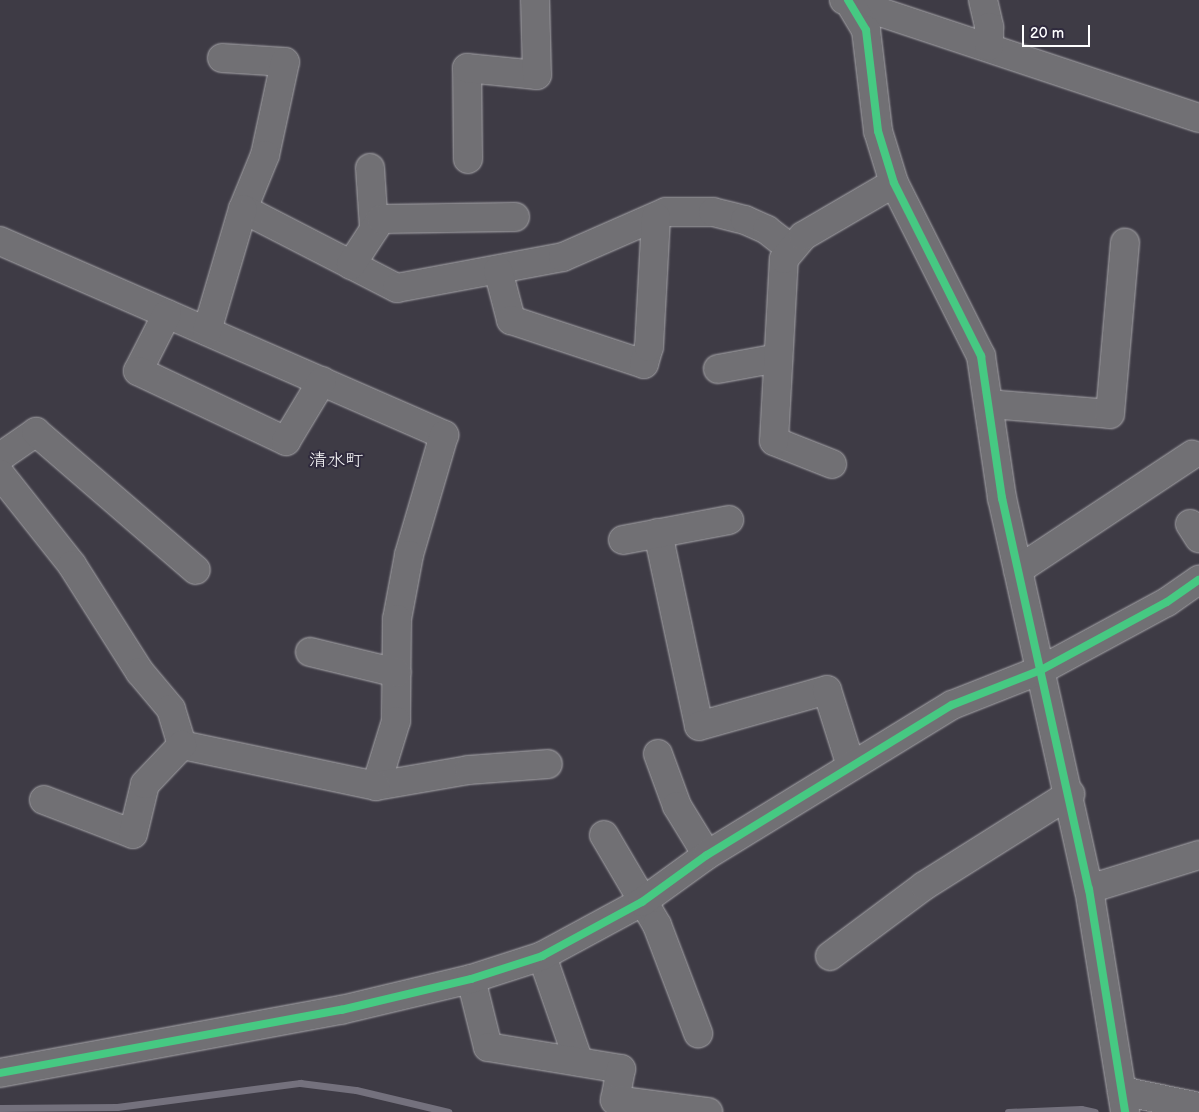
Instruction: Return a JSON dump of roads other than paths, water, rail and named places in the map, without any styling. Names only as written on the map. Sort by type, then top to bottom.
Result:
[{"type":"street","points":[[468,159],[467,68],[537,75],[535,0]]},
{"type":"street","points":[[983,0],[989,27],[989,46]]},
{"type":"street","points":[[846,1],[989,46],[1199,118]]},
{"type":"street","points":[[846,1],[866,30],[878,131],[894,183],[981,356],[1002,498],[1070,794],[1089,889],[1124,1105],[1199,1107]]},
{"type":"street","points":[[207,332],[243,209],[265,154],[285,62],[222,58]]},
{"type":"street","points":[[370,168],[374,229]]},
{"type":"street","points":[[832,464],[774,441],[784,259],[790,248],[803,236],[894,183]]},
{"type":"street","points":[[243,209],[397,288],[563,257],[656,216],[686,211],[729,216],[767,230],[790,248]]},
{"type":"street","points":[[498,270],[511,320],[644,364],[650,347],[656,216]]},
{"type":"street","points":[[351,265],[381,219],[515,217]]},
{"type":"street","points":[[0,241],[444,435],[409,555],[397,619],[396,721],[376,786]]},
{"type":"street","points":[[989,404],[1110,414],[1125,243]]},
{"type":"street","points":[[167,314],[138,371],[286,441],[322,381]]},
{"type":"street","points":[[718,369],[778,358]]},
{"type":"street","points":[[0,457],[36,432],[196,570]]},
{"type":"street","points":[[1018,570],[1192,456]]},
{"type":"street","points":[[0,474],[72,565],[140,672],[171,709],[182,745]]},
{"type":"street","points":[[623,540],[728,520]]},
{"type":"street","points":[[658,533],[699,726],[827,690],[851,766]]},
{"type":"street","points":[[0,1073],[341,1010],[472,979],[542,956],[642,902],[707,856],[952,705],[1041,670],[1168,602],[1199,580]]},
{"type":"street","points":[[310,652],[396,673]]},
{"type":"street","points":[[182,745],[376,786],[469,770],[548,764]]},
{"type":"street","points":[[44,800],[134,834],[145,784],[182,745]]},
{"type":"street","points":[[658,754],[677,806],[707,856]]},
{"type":"street","points":[[830,956],[924,886],[1070,794]]},
{"type":"street","points":[[604,835],[657,925],[698,1033]]},
{"type":"street","points":[[1089,889],[1199,856]]},
{"type":"street","points":[[542,956],[579,1062]]},
{"type":"street","points":[[472,979],[488,1047],[621,1069],[615,1100],[708,1112]]},
{"type":"waterway","points":[[0,1108],[117,1107],[300,1083],[356,1090],[448,1112]]},
{"type":"waterway","points":[[1008,1112],[1081,1109],[1095,1112]]},
{"type":"district","name":"清水町","points":[[336,461]]}]
